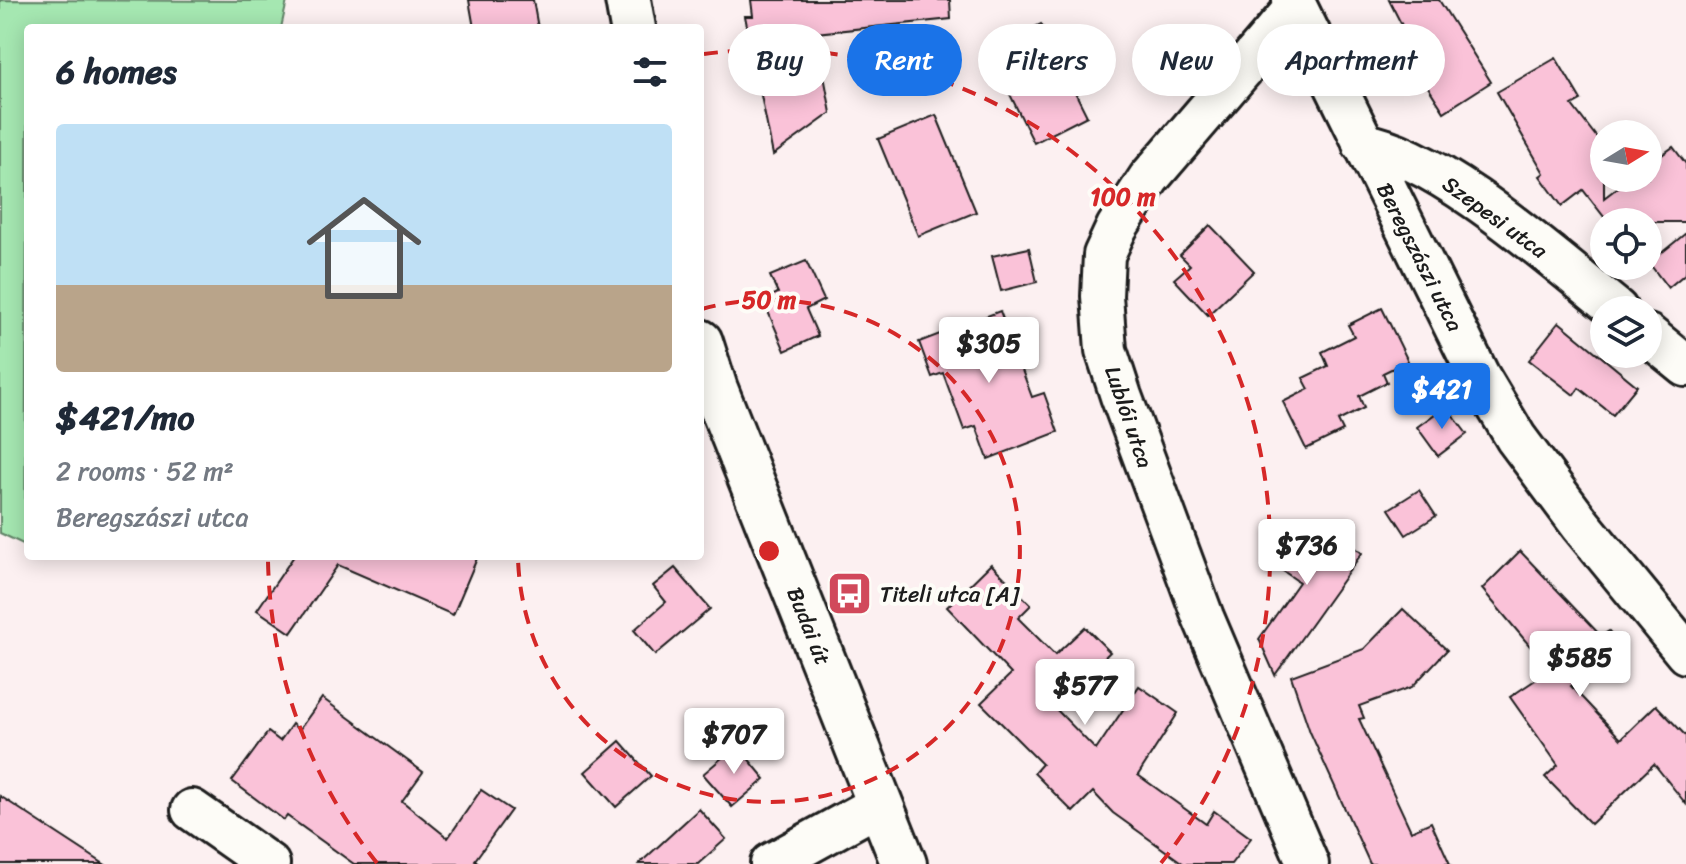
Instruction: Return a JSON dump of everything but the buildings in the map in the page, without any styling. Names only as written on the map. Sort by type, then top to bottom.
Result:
[{"type":"main road","points":[[628,0],[632,24]]},
{"type":"main road","name":"Budai út","points":[[704,370],[707,391],[904,864]]},
{"type":"street","name":"Beregszászi utca","points":[[1294,4],[1479,376],[1516,438],[1572,514],[1686,653]]},
{"type":"street","name":"Lublói utca","points":[[1294,4],[1149,178],[1117,227],[1104,255],[1102,296],[1106,350],[1131,424],[1203,617],[1308,864]]},
{"type":"street","name":"Szepesi utca","points":[[1363,144],[1387,148],[1416,160],[1529,240],[1599,296]]},
{"type":"street","points":[[1662,346],[1686,366]]},
{"type":"street","points":[[771,864],[880,804]]},
{"type":"street","points":[[192,810],[269,864]]},
{"type":"green space","points":[[0,0],[287,1],[282,24],[24,24],[24,545],[0,533]]},
{"type":"place","name":"Titeli utca [A]","points":[[849,594]]}]
